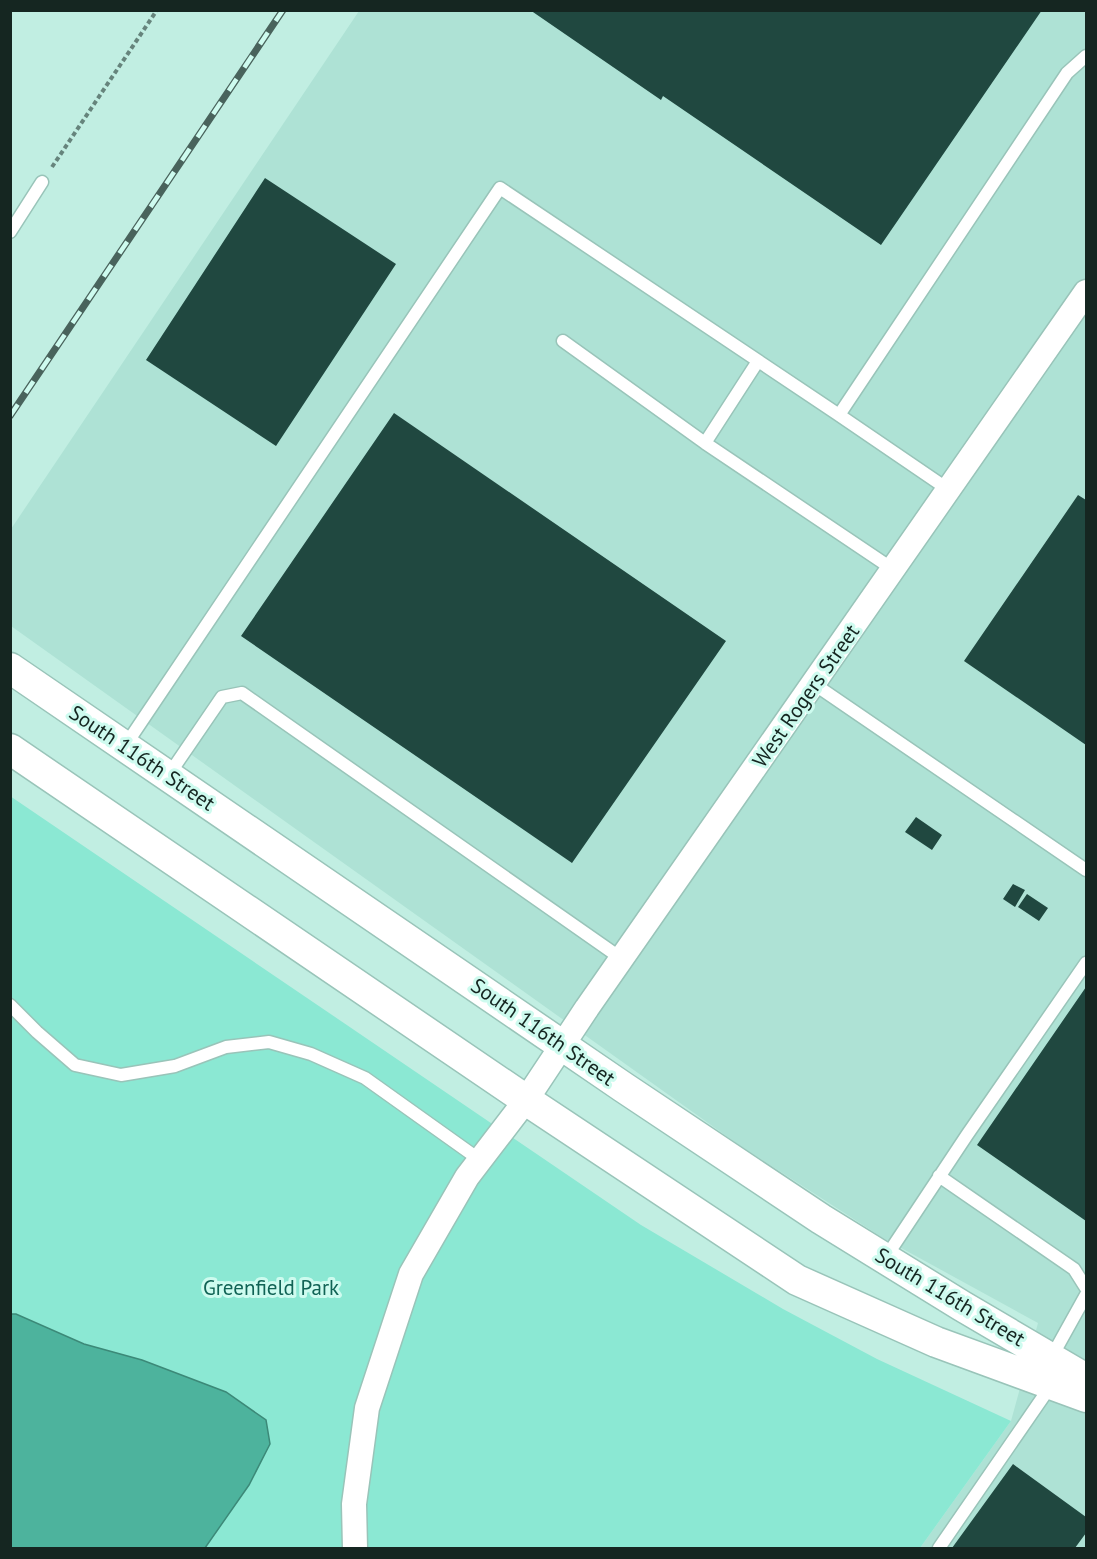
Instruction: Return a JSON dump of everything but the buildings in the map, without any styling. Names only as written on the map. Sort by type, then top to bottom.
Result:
[{"type":"street","name":"West Rogers Street","points":[[355,1548],[354,1504],[366,1408],[411,1274],[467,1177],[526,1100],[1086,292]]},
{"type":"street","name":"South 116th Street","points":[[10,668],[562,1045],[801,1206],[885,1258],[1047,1374],[1086,1397]]},
{"type":"street","name":"South 116th Street","points":[[10,749],[526,1100],[797,1280],[936,1342],[1047,1374],[1086,1379]]},
{"type":"lane","points":[[839,415],[1066,73],[1086,56]]},
{"type":"lane","points":[[10,232],[42,182]]},
{"type":"lane","points":[[125,746],[500,188],[949,490]]},
{"type":"lane","points":[[562,341],[705,443],[894,570]]},
{"type":"lane","points":[[705,443],[758,361]]},
{"type":"lane","points":[[814,684],[1086,870]]},
{"type":"lane","points":[[168,776],[222,697],[242,693],[622,959]]},
{"type":"lane","points":[[885,1258],[1086,963]]},
{"type":"lane","points":[[10,1005],[75,1065],[121,1075],[175,1066],[226,1047],[269,1042],[311,1054],[365,1078],[480,1160]]},
{"type":"lane","points":[[939,1176],[1074,1269],[1086,1288]]},
{"type":"lane","points":[[939,1548],[1047,1374],[1086,1295]]},
{"type":"path","points":[[42,182],[158,10]]},
{"type":"shaded area","points":[[359,11],[1086,11],[1086,1548],[920,1548],[1011,1421],[1038,1323],[883,1238],[739,1145],[11,626],[11,529]]},
{"type":"shaded area","points":[[11,1314],[16,1314],[84,1344],[142,1360],[226,1392],[266,1420],[270,1444],[249,1485],[205,1548],[11,1548]]},
{"type":"green space","name":"Greenfield Park","points":[[10,796],[641,1225],[783,1309],[877,1359],[1011,1421],[920,1548],[11,1548]]},
{"type":"railway","points":[[10,416],[283,10]]}]
